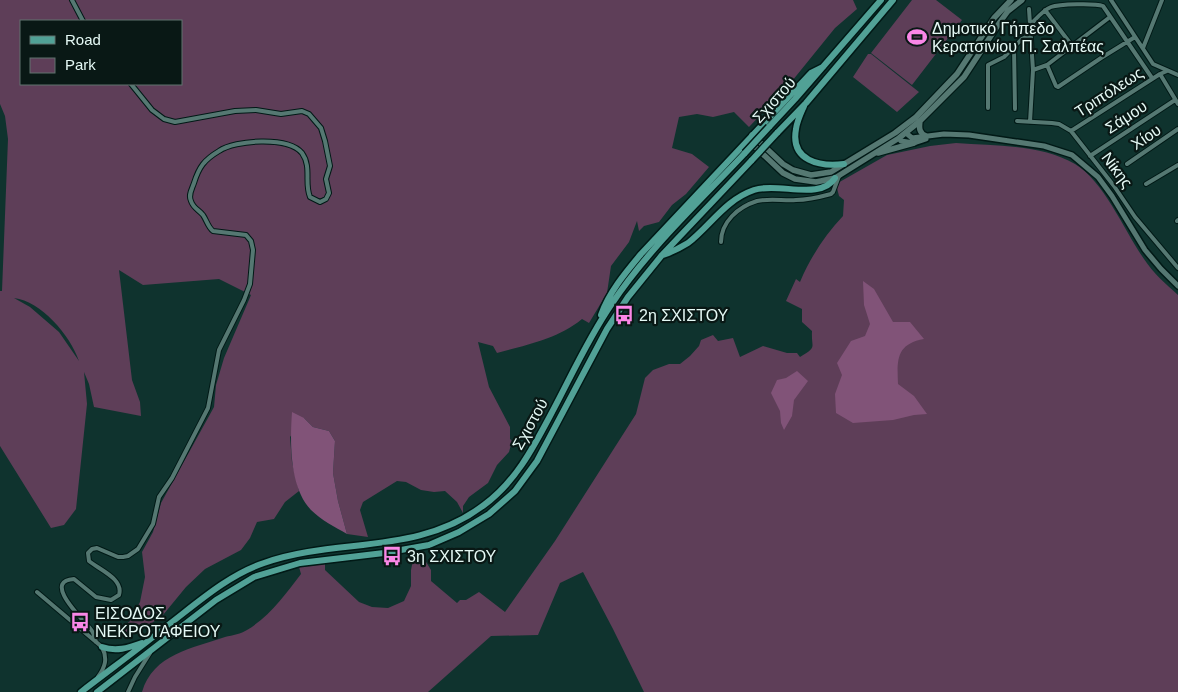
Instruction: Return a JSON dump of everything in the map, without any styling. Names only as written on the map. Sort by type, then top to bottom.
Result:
[{"type":"main road","name":"Σχιστού","points":[[81,692],[221,584],[262,563],[297,553],[384,544],[419,537],[454,524],[484,506],[508,484],[529,456],[599,323],[620,291],[646,259],[745,153],[881,0]]},
{"type":"main road","name":"Σχιστού","points":[[97,692],[227,592],[266,572],[300,563],[384,553],[422,546],[452,536],[490,514],[515,491],[537,461],[607,329],[628,297],[662,255],[806,103],[893,0]]},
{"type":"main road","points":[[750,137],[788,167],[802,174],[824,174],[844,164],[903,127],[922,110],[957,74],[994,18],[1012,0]]},
{"type":"main road","points":[[662,255],[689,242],[726,206],[748,192],[770,187],[818,189],[829,185],[837,177],[899,138],[920,121],[962,79],[1008,11],[1022,0]]},
{"type":"main road","points":[[599,323],[608,298],[627,270],[811,73],[823,67]]},
{"type":"main road","points":[[806,103],[795,131],[796,144],[801,153],[816,164],[828,166],[844,164]]},
{"type":"main road","points":[[920,121],[921,133],[926,136]]},
{"type":"main road","points":[[750,137],[779,169],[789,176],[805,182],[816,182],[837,177]]},
{"type":"main road","points":[[869,156],[914,143]]},
{"type":"main road","points":[[99,645],[111,650],[122,649],[148,641]]},
{"type":"street","points":[[72,0],[82,20]]},
{"type":"street","name":"Τριπόλεως","points":[[1111,0],[1153,64],[1178,75]]},
{"type":"street","points":[[1143,48],[1162,0]]},
{"type":"street","points":[[1030,25],[1045,10],[1055,6],[1089,4],[1103,6],[1126,43],[1152,78]]},
{"type":"street","points":[[1029,9],[1033,70],[1030,122]]},
{"type":"street","points":[[1045,10],[1073,47]]},
{"type":"street","points":[[1033,70],[1047,66],[1110,17]]},
{"type":"street","points":[[988,108],[988,65],[1004,57],[1022,39],[1030,35]]},
{"type":"street","points":[[1047,66],[1058,87],[1135,37]]},
{"type":"street","points":[[1014,47],[1015,109]]},
{"type":"street","name":"Τριπόλεως","points":[[1071,131],[1167,70]]},
{"type":"street","points":[[1160,74],[1177,102]]},
{"type":"street","points":[[99,645],[93,632],[64,596],[62,592],[63,585],[67,580],[74,579],[96,596],[107,600],[114,599],[119,594],[118,582],[90,561],[88,553],[92,549],[97,548],[118,557],[128,556],[138,549],[146,537],[153,524],[160,497],[172,478],[208,408],[219,350],[250,284],[254,250],[249,238],[242,234],[213,231],[202,214],[196,210],[190,201],[190,193],[199,168],[226,146],[262,141],[287,143],[298,149],[306,160],[310,197],[316,201],[323,201],[328,196],[330,190],[326,179],[330,166],[325,141],[321,128],[309,114],[302,111],[281,114],[256,110],[235,111],[175,122],[164,118],[152,110],[133,85]]},
{"type":"street","name":"Σάμου","points":[[1090,156],[1177,102]]},
{"type":"street","points":[[1016,121],[1059,124],[1071,131]]},
{"type":"street","name":"Χίου","points":[[1127,164],[1178,129]]},
{"type":"street","name":"Νίκης","points":[[1071,131],[1114,186],[1135,217],[1178,268]]},
{"type":"street","points":[[906,133],[912,138],[955,133],[1001,139],[1044,146],[1072,155],[1098,177],[1145,250],[1178,286]]},
{"type":"street","points":[[899,138],[904,143],[914,143],[933,136]]},
{"type":"street","points":[[1146,184],[1178,165]]},
{"type":"street","points":[[721,242],[722,229],[728,221],[746,206],[757,201],[803,200],[831,194],[837,177]]},
{"type":"street","points":[[37,592],[99,645],[106,654],[106,660],[96,680]]},
{"type":"street","points":[[128,692],[142,664],[154,649]]},
{"type":"green space","points":[[0,0],[853,0],[857,9],[835,28],[788,86],[749,127],[734,112],[713,117],[697,114],[679,117],[672,148],[692,154],[709,167],[686,194],[672,205],[659,222],[644,226],[639,231],[637,221],[629,242],[611,266],[607,293],[589,323],[582,319],[563,332],[497,353],[493,346],[478,342],[489,387],[510,427],[510,439],[512,441],[509,452],[497,465],[488,483],[469,497],[463,506],[463,513],[457,502],[445,491],[421,490],[406,482],[397,481],[363,502],[360,510],[368,537],[347,534],[333,473],[335,441],[329,431],[313,427],[304,418],[290,437],[292,462],[299,491],[285,502],[274,519],[257,522],[250,538],[241,550],[205,569],[186,587],[163,615],[138,633],[112,637],[130,621],[140,602],[145,577],[142,552],[153,532],[161,503],[214,407],[216,385],[224,358],[251,295],[219,279],[143,285],[119,270],[132,380],[140,402],[141,416],[94,407],[89,384],[84,372],[87,404],[76,509],[64,525],[51,528],[0,446],[0,291],[2,291],[8,139],[5,116],[0,104]],"holes":[[[14,298],[24,301],[44,312],[62,330],[79,361],[59,332],[30,307]]]},
{"type":"green space","name":"Δημοτικό Γήπεδο Κερατσινίου Π. Σαλπέας","points":[[912,0],[936,0],[962,20],[912,85],[871,53]]},
{"type":"green space","points":[[868,54],[871,54],[919,92],[897,112],[853,77]]},
{"type":"green space","points":[[956,143],[1033,149],[1062,157],[1075,164],[1086,172],[1105,194],[1148,264],[1178,295],[1178,692],[644,692],[583,572],[560,583],[538,635],[491,636],[428,692],[142,692],[147,679],[155,669],[176,654],[247,630],[263,618],[277,605],[301,574],[299,567],[325,564],[325,570],[359,602],[372,607],[388,608],[404,601],[411,586],[411,570],[414,555],[420,552],[431,570],[431,581],[457,603],[479,592],[505,612],[555,541],[636,414],[645,378],[653,370],[669,364],[680,364],[699,346],[701,340],[713,335],[718,341],[733,338],[740,357],[763,346],[787,353],[797,353],[800,357],[809,351],[812,347],[812,331],[802,322],[802,309],[786,301],[796,279],[800,282],[818,247],[843,216],[844,200],[839,196],[836,184],[887,155]]},
{"type":"shaded area","points":[[863,281],[874,289],[893,322],[910,322],[924,339],[908,345],[900,354],[898,361],[898,384],[914,396],[927,414],[893,420],[853,423],[836,413],[835,394],[842,375],[837,363],[851,341],[865,336],[870,324],[864,305]]},
{"type":"shaded area","points":[[797,371],[808,381],[794,400],[792,416],[784,430],[780,411],[771,393],[777,380],[786,378]]},
{"type":"shaded area","points":[[292,412],[304,418],[313,427],[329,431],[335,441],[333,473],[347,534],[311,510],[298,489],[292,463]]},
{"type":"place","name":"Δημοτικό Γήπεδο Κερατσινίου Π. Σαλπέας","points":[[917,37]]},
{"type":"place","name":"2η ΣΧΙΣΤΟΥ","points":[[624,315]]},
{"type":"place","name":"3η ΣΧΙΣΤΟΥ","points":[[392,556]]},
{"type":"place","name":"ΕΙΣΟΔΟΣ ΝΕΚΡΟΤΑΦΕΙΟΥ","points":[[80,622]]}]
